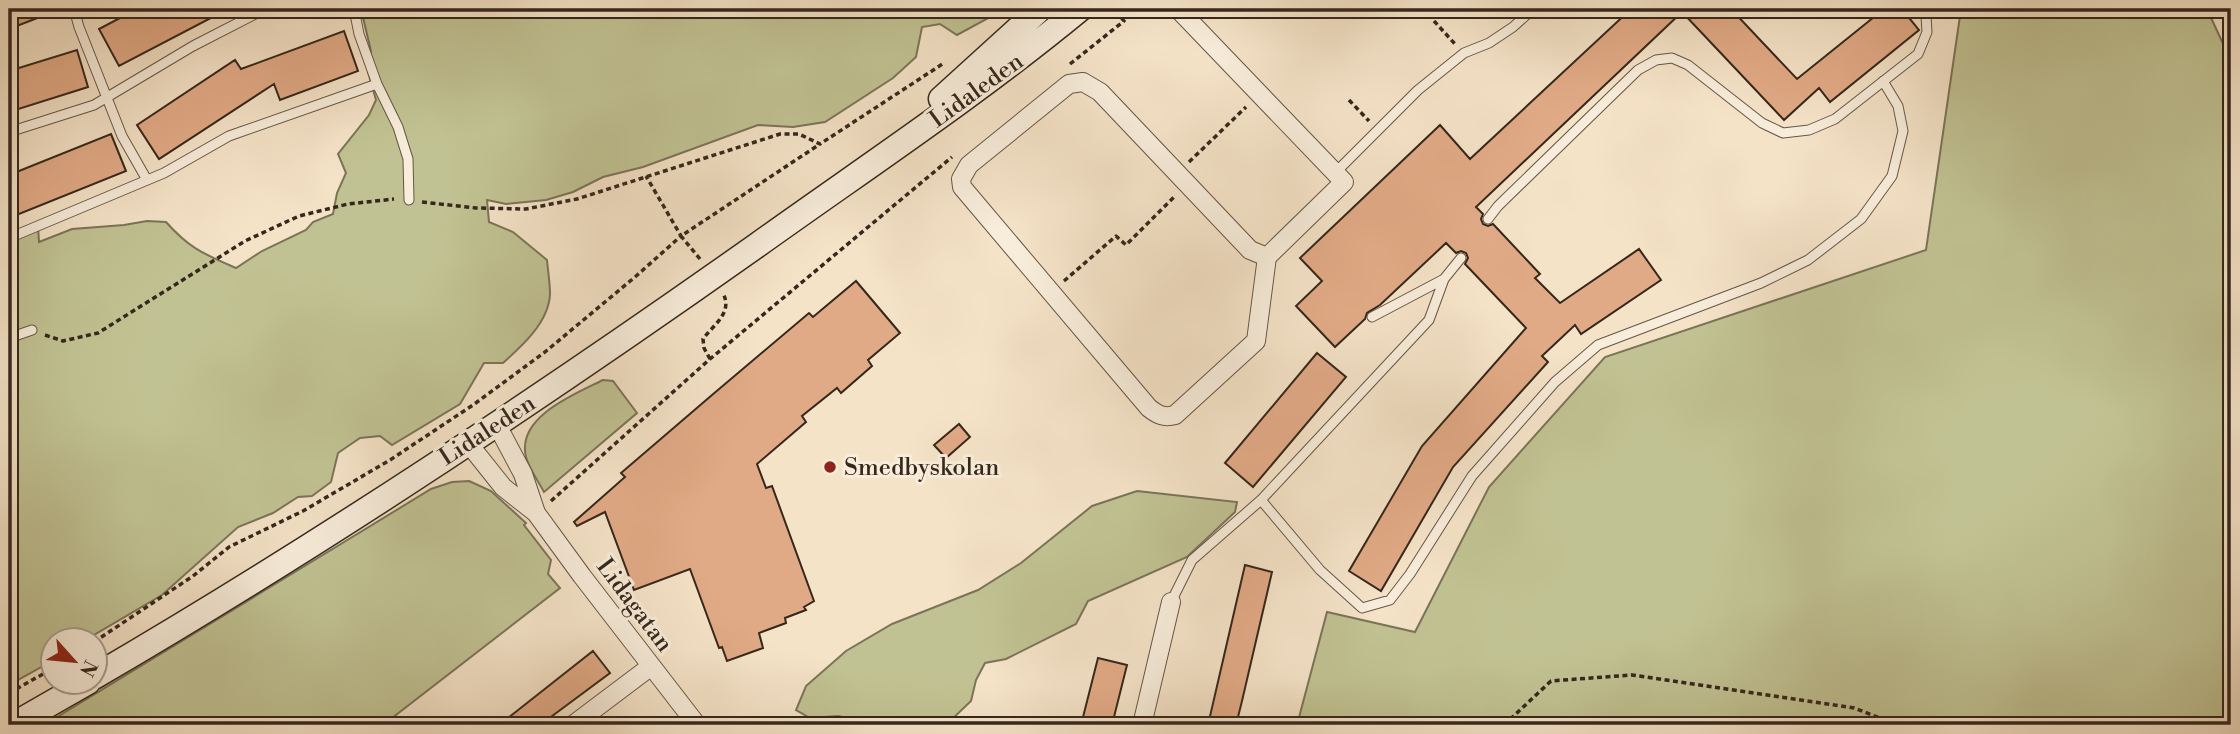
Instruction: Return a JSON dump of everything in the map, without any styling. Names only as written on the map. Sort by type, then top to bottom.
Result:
[{"type":"street","name":"Lidaleden","points":[[869,166],[1040,9]]},
{"type":"street","name":"Lidaleden","points":[[108,669],[212,608],[497,425],[684,298],[1009,67],[1080,9]]},
{"type":"street","points":[[1178,9],[1344,182],[1267,257],[1256,341],[1175,415],[1157,415],[1149,408],[962,187],[961,178],[969,165],[1069,83],[1083,82],[1100,92],[1250,250],[1267,257]]},
{"type":"street","name":"Lidagatan","points":[[497,425],[542,509],[650,667],[697,725]]},
{"type":"street","name":"Lidagatan","points":[[468,443],[503,487],[542,509]]},
{"type":"street","points":[[1142,725],[1171,602]]},
{"type":"street","points":[[573,725],[650,667]]},
{"type":"street","points":[[13,725],[62,696]]},
{"type":"lane","points":[[74,9],[122,136],[147,180]]},
{"type":"lane","points":[[9,132],[93,105],[193,46],[265,9]]},
{"type":"lane","points":[[354,9],[359,34],[377,84],[398,127],[408,159],[409,200]]},
{"type":"lane","points":[[1335,173],[1418,90],[1464,53],[1513,27],[1533,9]]},
{"type":"lane","points":[[1488,219],[1498,206],[1638,70],[1656,60],[1672,58],[1688,65],[1762,123],[1783,133],[1809,130],[1835,119],[1918,54],[1927,32],[1926,16],[1921,9]]},
{"type":"lane","points":[[1261,500],[1320,570],[1362,608],[1390,600],[1410,574],[1472,476],[1555,382],[1598,345],[1761,283],[1808,260],[1861,219],[1892,176],[1903,131],[1898,106],[1883,81]]},
{"type":"lane","points":[[9,238],[164,173],[229,136],[377,84]]},
{"type":"lane","points":[[1171,602],[1192,560],[1261,500],[1429,320],[1444,279],[1461,258]]},
{"type":"lane","points":[[1372,317],[1444,279]]},
{"type":"lane","points":[[9,338],[32,330]]},
{"type":"path","points":[[1066,67],[1124,21],[1114,9]]},
{"type":"path","points":[[1434,21],[1464,53]]},
{"type":"path","points":[[108,633],[193,576],[229,547],[303,512],[380,467],[473,405],[545,352],[681,236],[946,62]]},
{"type":"path","points":[[1051,292],[1116,236],[1125,245],[1259,94]]},
{"type":"path","points":[[1349,100],[1378,130]]},
{"type":"path","points":[[32,330],[63,341],[97,333],[245,241],[299,216],[348,204],[396,198],[476,208],[526,209],[577,199],[780,134],[799,134],[820,144]]},
{"type":"path","points":[[542,509],[710,359],[959,152]]},
{"type":"path","points":[[646,176],[681,236],[702,262]]},
{"type":"path","points":[[710,359],[703,339],[725,314],[727,302],[722,292]]},
{"type":"path","points":[[1503,725],[1551,681],[1632,675],[1854,708],[1898,725]]},
{"type":"path","points":[[9,694],[38,677]]},
{"type":"green space","points":[[361,9],[1000,9],[957,35],[940,24],[922,27],[916,57],[893,78],[825,122],[793,127],[758,125],[643,167],[603,177],[573,192],[546,200],[506,204],[487,200],[489,222],[513,232],[547,260],[550,290],[545,314],[540,324],[518,349],[503,363],[484,363],[460,404],[392,445],[380,436],[360,438],[338,453],[331,482],[312,496],[298,497],[273,513],[238,527],[162,595],[108,627],[38,626],[38,669],[9,685],[9,238],[38,226],[39,242],[72,229],[147,221],[166,222],[198,250],[236,268],[262,251],[306,230],[313,222],[333,214],[337,193],[346,173],[338,154],[369,115],[376,100],[368,72],[371,51]]},
{"type":"green space","points":[[1961,9],[2207,9],[2231,61],[2231,725],[1297,725],[1327,612],[1415,632],[1489,487],[1605,357],[1926,250]]},
{"type":"green space","points":[[603,380],[613,381],[637,413],[544,492],[526,457],[525,443],[530,430],[550,409]]},
{"type":"green space","points":[[469,481],[491,491],[526,523],[524,525],[551,560],[548,574],[560,588],[383,725],[44,725],[92,696],[108,696],[108,686],[431,489],[452,482]]},
{"type":"green space","points":[[1137,491],[1237,502],[1235,512],[1187,557],[1088,601],[1076,624],[1006,659],[985,663],[976,680],[971,701],[946,725],[882,725],[838,716],[810,718],[796,710],[806,686],[846,651],[892,624],[978,590],[1021,563],[1092,506]]},
{"type":"building","points":[[9,9],[58,9],[58,10],[9,29]]},
{"type":"building","points":[[137,9],[228,9],[119,66],[99,29]]},
{"type":"building","points":[[1631,9],[1731,9],[1797,79],[1884,9],[1902,9],[1919,30],[1830,102],[1819,88],[1784,120],[1682,12],[1476,207],[1483,214],[1483,224],[1493,224],[1540,274],[1535,278],[1560,303],[1639,249],[1661,280],[1581,334],[1575,325],[1542,356],[1548,362],[1453,467],[1381,591],[1349,571],[1422,446],[1526,328],[1465,264],[1468,258],[1466,253],[1456,253],[1446,243],[1380,305],[1367,313],[1365,319],[1335,347],[1296,306],[1322,281],[1300,258],[1440,125],[1470,159]]},
{"type":"building","points":[[344,31],[358,71],[280,100],[274,84],[159,159],[137,125],[235,60],[241,69]]},
{"type":"building","points":[[77,50],[88,87],[9,112],[9,71]]},
{"type":"building","points":[[111,134],[126,171],[9,218],[9,175]]},
{"type":"building","points":[[856,281],[900,333],[868,360],[872,366],[841,393],[837,388],[802,416],[806,422],[757,464],[766,488],[772,486],[814,601],[804,607],[806,610],[785,618],[786,623],[759,633],[763,648],[727,661],[722,647],[719,648],[690,569],[634,590],[605,512],[577,526],[574,522],[625,477],[621,473],[712,395],[809,313],[813,317]]},
{"type":"building","points":[[1317,353],[1346,377],[1253,487],[1225,463]]},
{"type":"building","points":[[959,424],[970,437],[946,458],[934,445]]},
{"type":"building","points":[[1245,565],[1272,572],[1236,725],[1208,725]]},
{"type":"building","points":[[593,651],[610,673],[540,725],[499,725]]},
{"type":"building","points":[[1098,658],[1127,665],[1112,725],[1081,725]]},
{"type":"place","name":"Smedbyskolan","points":[[830,467]]}]
